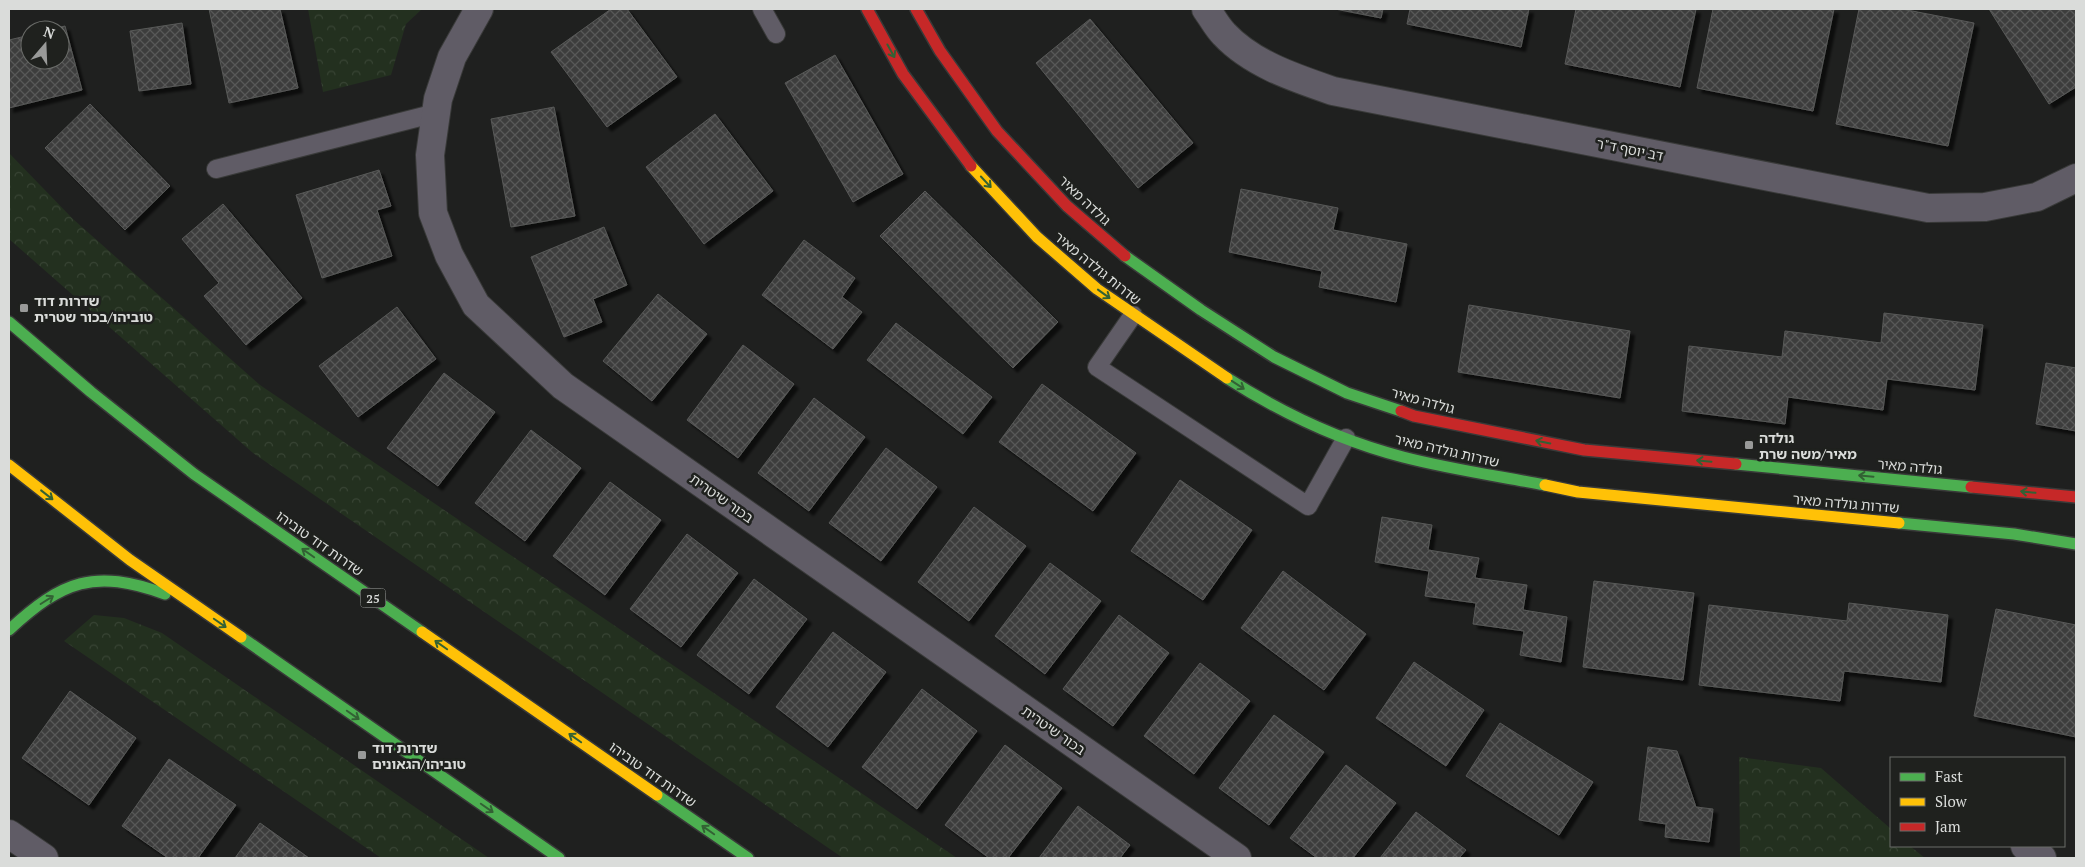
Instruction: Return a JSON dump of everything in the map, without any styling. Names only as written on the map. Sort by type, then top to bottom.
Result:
[{"type":"main road","name":"שדרות גולדה מאיר","points":[[867,9],[903,74],[964,158],[1037,237],[1098,289],[1133,315],[1252,394],[1331,433],[1403,457],[1578,492],[2014,534],[2076,544]]},
{"type":"main road","name":"גולדה מאיר","points":[[916,9],[940,51],[997,131],[1067,206],[1136,265],[1201,310],[1274,357],[1347,393],[1414,416],[1584,450],[2076,497]]},
{"type":"main road","name":"שדרות דוד טוביהו","points":[[9,322],[91,392],[194,474],[748,858]]},
{"type":"main road","points":[[9,464],[130,560],[559,858]]},
{"type":"main road","points":[[9,630],[45,600],[76,585],[106,581],[142,584],[194,605]]},
{"type":"street","name":"בכור שיטרית","points":[[479,9],[452,57],[438,100],[430,155],[434,213],[449,255],[476,305],[563,386],[1237,858]]},
{"type":"street","name":"דב יוסף ד\"ר","points":[[1206,9],[1224,34],[1246,53],[1292,77],[1333,91],[1928,208],[1985,207],[2037,197],[2076,178]]},
{"type":"street","points":[[9,834],[44,858]]},
{"type":"street","points":[[2026,847],[2042,858]]},
{"type":"lane","points":[[762,9],[776,34]]},
{"type":"lane","points":[[216,169],[436,113]]},
{"type":"lane","points":[[1133,315],[1097,367],[1308,506],[1346,438]]},
{"type":"green space","points":[[308,9],[422,9],[406,24],[391,75],[323,92]]},
{"type":"green space","points":[[9,153],[73,219],[260,385],[957,858],[843,858],[253,453],[9,239]]},
{"type":"green space","points":[[94,615],[124,618],[162,633],[489,858],[381,858],[64,641]]},
{"type":"green space","points":[[1739,757],[1821,768],[1890,828],[1890,847],[1911,847],[1925,858],[1740,858]]},
{"type":"building","points":[[209,9],[280,9],[298,88],[229,103]]},
{"type":"building","points":[[611,9],[627,9],[677,77],[607,127],[551,52]]},
{"type":"building","points":[[1335,9],[1383,9],[1381,18]]},
{"type":"building","points":[[1410,9],[1529,9],[1521,47],[1407,24]]},
{"type":"building","points":[[1576,9],[1696,9],[1680,87],[1565,64]]},
{"type":"building","points":[[1713,9],[1834,9],[1813,111],[1697,88]]},
{"type":"building","points":[[1859,9],[1902,9],[1974,23],[1948,146],[1836,124]]},
{"type":"building","points":[[1989,9],[2076,9],[2076,87],[2049,104]]},
{"type":"building","points":[[1090,19],[1193,143],[1138,188],[1036,63]]},
{"type":"building","points":[[182,23],[191,84],[139,91],[130,31]]},
{"type":"building","points":[[20,37],[20,70],[70,70],[70,45],[82,90],[9,108],[9,40]]},
{"type":"building","points":[[835,55],[903,174],[853,202],[785,83]]},
{"type":"building","points":[[90,104],[170,186],[125,230],[45,148]]},
{"type":"building","points":[[554,107],[575,216],[511,227],[491,119]]},
{"type":"building","points":[[715,114],[773,191],[704,244],[646,167]]},
{"type":"building","points":[[379,170],[391,206],[377,210],[392,256],[322,278],[296,195]]},
{"type":"building","points":[[1241,189],[1338,208],[1333,230],[1407,244],[1396,302],[1319,287],[1322,271],[1229,252]]},
{"type":"building","points":[[925,191],[1058,322],[1013,368],[880,236]]},
{"type":"building","points":[[223,204],[302,298],[246,345],[204,296],[219,283],[182,239]]},
{"type":"building","points":[[604,227],[627,285],[593,299],[602,322],[564,337],[531,257]]},
{"type":"building","points":[[804,240],[855,278],[842,297],[862,312],[833,349],[762,295]]},
{"type":"building","points":[[658,294],[707,334],[652,401],[603,361]]},
{"type":"building","points":[[1469,305],[1630,331],[1620,398],[1458,372]]},
{"type":"building","points":[[397,307],[436,359],[358,417],[319,366]]},
{"type":"building","points":[[1884,313],[1983,325],[1975,390],[1887,379],[1883,410],[1788,397],[1785,424],[1682,411],[1689,346],[1782,357],[1785,331],[1881,343]]},
{"type":"building","points":[[896,323],[992,397],[963,434],[867,360]]},
{"type":"building","points":[[743,345],[794,384],[738,458],[687,420]]},
{"type":"building","points":[[2046,363],[2076,368],[2076,431],[2036,424]]},
{"type":"building","points":[[444,373],[495,412],[438,486],[387,448]]},
{"type":"building","points":[[1042,384],[1136,453],[1093,511],[999,442]]},
{"type":"building","points":[[814,398],[865,437],[809,511],[758,473]]},
{"type":"building","points":[[531,430],[581,468],[525,541],[475,503]]},
{"type":"building","points":[[886,448],[937,487],[881,561],[829,523]]},
{"type":"building","points":[[1180,480],[1252,530],[1203,600],[1131,551]]},
{"type":"building","points":[[610,482],[661,520],[605,595],[553,556]]},
{"type":"building","points":[[974,507],[1026,546],[969,621],[918,582]]},
{"type":"building","points":[[1382,517],[1432,525],[1428,550],[1479,558],[1475,578],[1527,585],[1523,610],[1567,617],[1561,662],[1520,655],[1524,631],[1473,624],[1476,603],[1425,596],[1429,571],[1375,562]]},
{"type":"building","points":[[687,534],[738,573],[681,647],[630,609]]},
{"type":"building","points":[[1050,563],[1101,601],[1045,674],[995,636]]},
{"type":"building","points":[[1283,571],[1366,634],[1324,690],[1241,628]]},
{"type":"building","points":[[754,579],[807,619],[749,694],[697,655]]},
{"type":"building","points":[[1594,581],[1694,593],[1683,680],[1583,667]]},
{"type":"building","points":[[1849,603],[1948,615],[1941,682],[1844,671],[1840,701],[1699,685],[1709,605],[1847,621]]},
{"type":"building","points":[[1996,609],[2076,625],[2076,737],[1974,716]]},
{"type":"building","points":[[1119,615],[1169,653],[1113,726],[1063,689]]},
{"type":"building","points":[[833,632],[886,672],[828,747],[776,707]]},
{"type":"building","points":[[1414,662],[1484,710],[1446,766],[1376,718]]},
{"type":"building","points":[[1200,663],[1250,701],[1194,774],[1144,736]]},
{"type":"building","points":[[922,689],[977,731],[917,809],[862,767]]},
{"type":"building","points":[[70,691],[136,738],[89,805],[22,758]]},
{"type":"building","points":[[1274,715],[1324,752],[1269,825],[1219,788]]},
{"type":"building","points":[[1500,723],[1593,782],[1559,835],[1466,776]]},
{"type":"building","points":[[1005,745],[1062,788],[1008,858],[989,858],[945,825]]},
{"type":"building","points":[[1648,747],[1677,751],[1696,807],[1713,809],[1709,842],[1665,837],[1666,824],[1639,820]]},
{"type":"building","points":[[169,759],[236,805],[198,858],[168,858],[122,826]]},
{"type":"building","points":[[1346,765],[1396,803],[1353,858],[1317,858],[1290,838]]},
{"type":"building","points":[[1078,806],[1130,845],[1120,858],[1039,858]]},
{"type":"building","points":[[1416,812],[1466,850],[1459,858],[1380,858]]},
{"type":"building","points":[[260,823],[309,858],[235,858]]},
{"type":"traffic: fast","points":[[1125,256],[1201,310],[1274,357],[1347,393],[1401,411]]},
{"type":"traffic: fast","points":[[9,322],[91,392],[194,474],[422,632]]},
{"type":"traffic: fast","points":[[1227,378],[1290,414],[1357,443],[1420,461],[1545,485]]},
{"type":"traffic: fast","points":[[1736,464],[1971,487]]},
{"type":"traffic: fast","points":[[1899,523],[2014,534],[2076,544]]},
{"type":"traffic: fast","points":[[9,630],[46,600],[63,590],[80,584],[98,581],[118,582],[140,586],[165,594]]},
{"type":"traffic: fast","points":[[241,637],[559,858]]},
{"type":"traffic: fast","points":[[657,795],[748,858]]},
{"type":"traffic: slow","points":[[971,166],[1037,237],[1097,289],[1227,378]]},
{"type":"traffic: slow","points":[[9,465],[130,560],[241,637]]},
{"type":"traffic: slow","points":[[1545,485],[1578,492],[1899,523]]},
{"type":"traffic: slow","points":[[422,632],[657,795]]},
{"type":"traffic: jam","points":[[867,9],[903,74],[971,166]]},
{"type":"traffic: jam","points":[[916,9],[940,51],[997,131],[1067,206],[1125,256]]},
{"type":"traffic: jam","points":[[1401,411],[1414,416],[1584,450],[1736,464]]},
{"type":"traffic: jam","points":[[1971,487],[2076,497]]},
{"type":"place","name":"שדרות דוד טוביהו/בכור שטרית","points":[[24,308]]},
{"type":"place","name":"גולדה מאיר/משה שרת","points":[[1749,445]]},
{"type":"place","name":"שדרות דוד טוביהו/הגאונים","points":[[362,755]]}]
